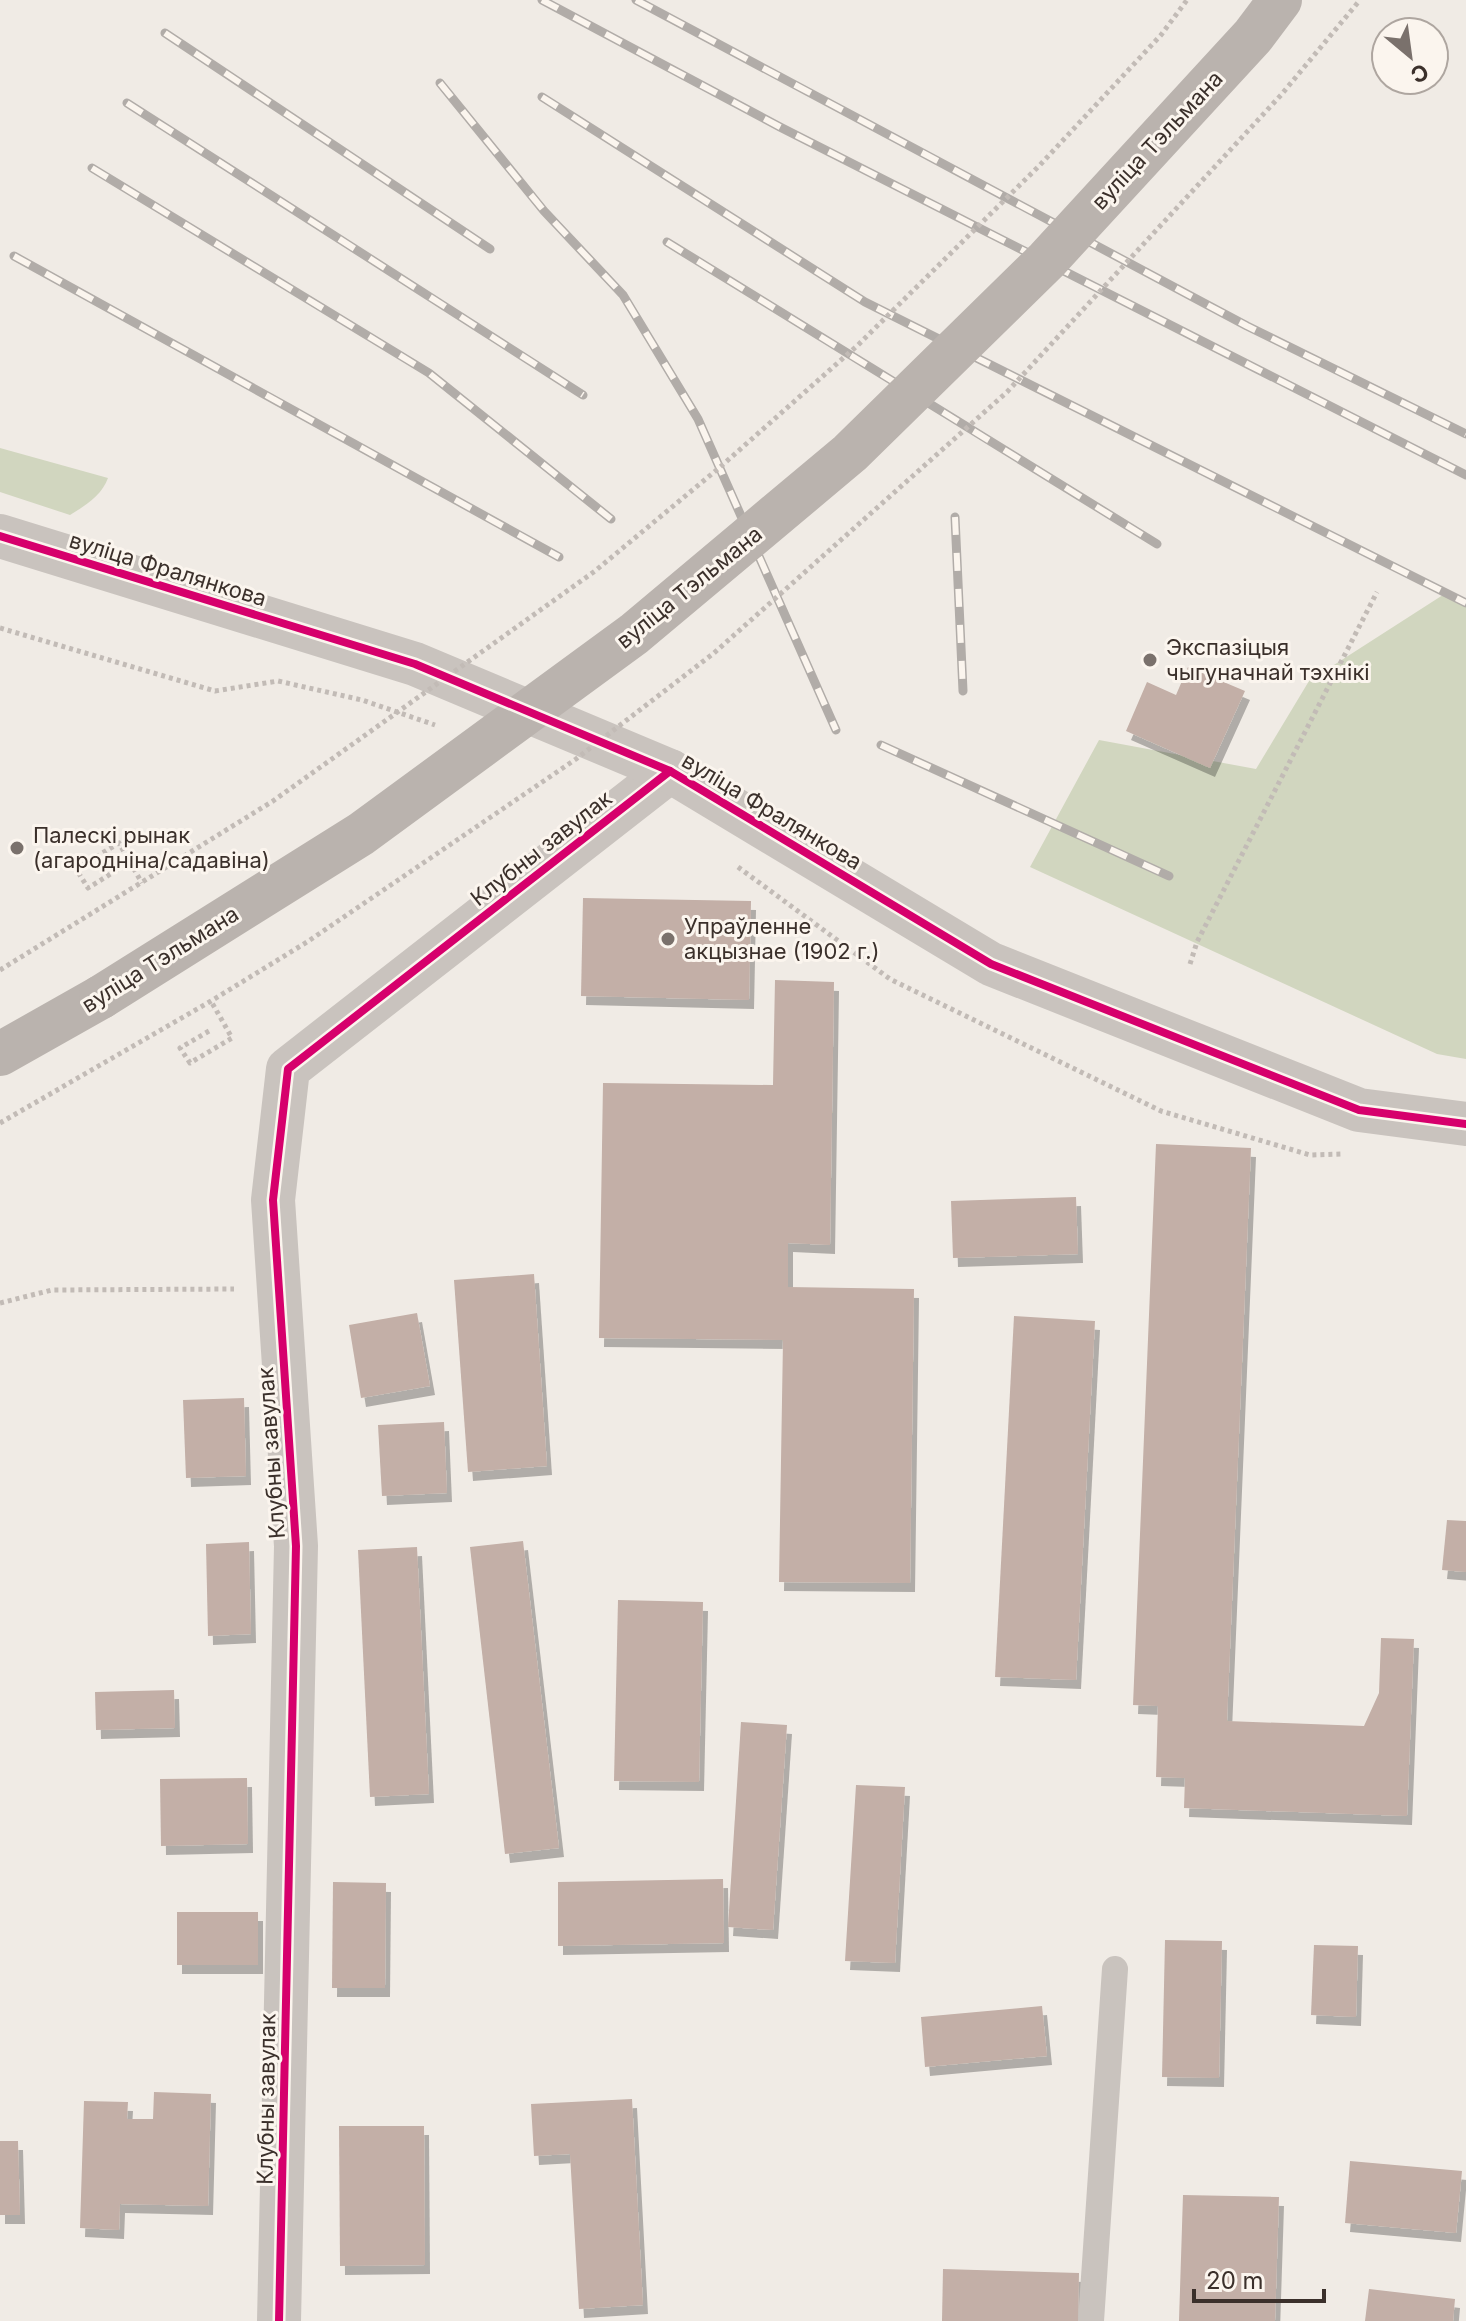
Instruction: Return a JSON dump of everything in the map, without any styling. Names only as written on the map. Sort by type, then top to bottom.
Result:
[{"type":"main road","name":"вуліца Тэльмана","points":[[0,1054],[101,997],[361,834],[634,634],[850,453],[1036,271],[1253,36],[1280,0]]},
{"type":"street","name":"вуліца Фралянкова","points":[[0,536],[415,664],[670,771],[991,964],[1359,1110],[1466,1124]]},
{"type":"street","name":"Клубны завулак","points":[[279,2321],[296,1546],[273,1200],[288,1069],[670,771]]},
{"type":"lane","points":[[1091,2321],[1115,1969]]},
{"type":"path","points":[[0,970],[273,801],[595,571],[719,468],[858,345],[1039,166],[1161,35],[1187,0]]},
{"type":"path","points":[[1190,964],[1197,942],[1377,592]]},
{"type":"path","points":[[0,628],[215,691],[278,681],[362,700],[435,725]]},
{"type":"path","points":[[553,764],[568,769]]},
{"type":"path","points":[[117,870],[88,888],[76,869],[119,843],[142,883]]},
{"type":"path","points":[[729,861],[890,979],[1161,1111],[1310,1155],[1355,1153]]},
{"type":"path","points":[[209,1031],[180,1048],[190,1063],[232,1038],[211,1001]]},
{"type":"path","points":[[0,1303],[52,1290],[279,1289]]},
{"type":"green space","points":[[0,448],[108,478],[97,495],[70,515],[0,492]]},
{"type":"green space","points":[[1446,593],[1466,603],[1466,1059],[1437,1054],[1030,867],[1099,740],[1256,769],[1309,681]]},
{"type":"building","points":[[1188,667],[1245,691],[1210,768],[1126,731],[1147,682],[1176,695]]},
{"type":"building","points":[[583,898],[751,901],[749,1000],[581,996]]},
{"type":"building","points":[[775,980],[834,982],[830,1245],[788,1243],[788,1287],[914,1289],[910,1583],[779,1582],[783,1340],[599,1338],[603,1083],[773,1085]]},
{"type":"building","points":[[1156,1144],[1251,1148],[1227,1721],[1364,1726],[1379,1693],[1381,1638],[1414,1639],[1407,1816],[1184,1808],[1185,1778],[1156,1777],[1158,1706],[1133,1705]]},
{"type":"building","points":[[1076,1197],[1078,1254],[953,1258],[951,1201]]},
{"type":"building","points":[[534,1274],[547,1466],[468,1472],[454,1280]]},
{"type":"building","points":[[417,1313],[430,1386],[361,1398],[349,1325]]},
{"type":"building","points":[[1014,1316],[1095,1321],[1076,1680],[995,1677]]},
{"type":"building","points":[[244,1398],[246,1476],[186,1478],[183,1400]]},
{"type":"building","points":[[444,1422],[447,1493],[382,1496],[378,1425]]},
{"type":"building","points":[[1447,1520],[1466,1521],[1466,1572],[1442,1570]]},
{"type":"building","points":[[523,1541],[559,1848],[505,1854],[470,1547]]},
{"type":"building","points":[[249,1542],[251,1634],[208,1636],[206,1544]]},
{"type":"building","points":[[417,1547],[429,1794],[370,1797],[358,1550]]},
{"type":"building","points":[[618,1600],[703,1602],[699,1782],[614,1781]]},
{"type":"building","points":[[174,1690],[175,1728],[96,1730],[95,1692]]},
{"type":"building","points":[[741,1722],[787,1725],[773,1930],[728,1927]]},
{"type":"building","points":[[247,1778],[248,1844],[161,1846],[160,1779]]},
{"type":"building","points":[[856,1785],[905,1787],[895,1963],[845,1961]]},
{"type":"building","points":[[723,1879],[724,1943],[558,1946],[558,1882]]},
{"type":"building","points":[[333,1882],[386,1883],[385,1988],[332,1988]]},
{"type":"building","points":[[177,1912],[258,1912],[258,1965],[177,1965]]},
{"type":"building","points":[[1165,1940],[1222,1941],[1219,2078],[1162,2077]]},
{"type":"building","points":[[1314,1945],[1358,1946],[1356,2017],[1311,2015]]},
{"type":"building","points":[[1042,2006],[1047,2056],[925,2067],[921,2017]]},
{"type":"building","points":[[154,2092],[211,2094],[208,2206],[120,2204],[119,2230],[80,2228],[84,2101],[128,2102],[127,2119],[153,2119]]},
{"type":"building","points":[[632,2099],[643,2305],[579,2309],[570,2154],[534,2156],[531,2104]]},
{"type":"building","points":[[339,2126],[424,2126],[425,2265],[340,2266]]},
{"type":"building","points":[[0,2141],[18,2141],[20,2215],[0,2215]]},
{"type":"building","points":[[1350,2161],[1462,2171],[1456,2233],[1345,2223]]},
{"type":"building","points":[[1183,2195],[1279,2197],[1275,2321],[1179,2321]]},
{"type":"building","points":[[943,2269],[1079,2273],[1078,2321],[942,2321]]},
{"type":"building","points":[[1369,2289],[1455,2299],[1453,2321],[1365,2321]]},
{"type":"railway","points":[[542,0],[780,127],[1466,475]]},
{"type":"railway","points":[[636,0],[1247,326],[1466,434]]},
{"type":"railway","points":[[165,33],[490,249]]},
{"type":"railway","points":[[440,83],[544,211],[623,295],[698,419],[836,730]]},
{"type":"railway","points":[[542,97],[865,302],[1466,603]]},
{"type":"railway","points":[[127,103],[583,395]]},
{"type":"railway","points":[[92,168],[429,373],[611,519]]},
{"type":"railway","points":[[667,242],[1157,544]]},
{"type":"railway","points":[[14,256],[559,557]]},
{"type":"railway","points":[[955,517],[963,691]]},
{"type":"railway","points":[[881,745],[1169,876]]},
{"type":"cycle path","points":[[0,536],[415,664],[670,771],[991,964],[1359,1110],[1466,1124]]},
{"type":"cycle path","points":[[279,2321],[296,1546],[273,1200],[288,1069],[670,771]]},
{"type":"place","name":"Экспазіцыя чыгуначнай тэхнікі","points":[[1150,660]]},
{"type":"place","name":"Палескі рынак (агародніна/садавіна)","points":[[17,848]]},
{"type":"place","name":"Упраўленне акцызнае (1902 г.)","points":[[668,939]]}]
